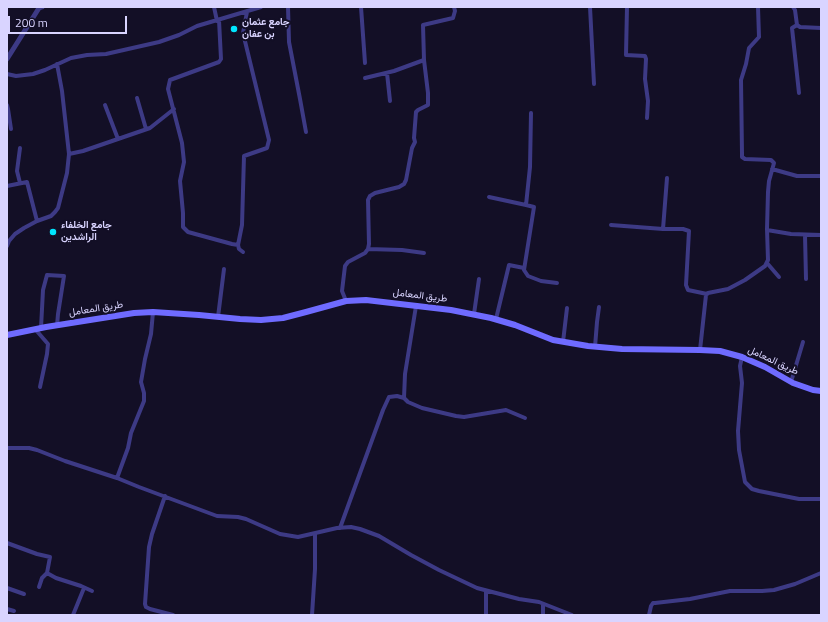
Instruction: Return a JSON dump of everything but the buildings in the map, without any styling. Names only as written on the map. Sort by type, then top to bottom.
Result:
[{"type":"main road","name":"طريق المعامل","points":[[7,335],[134,313],[153,312],[261,320],[290,316],[346,301],[366,300],[474,314],[515,325],[553,340],[595,347],[622,350],[720,351],[742,357],[765,367],[791,382],[813,390],[821,391]]},
{"type":"street","points":[[7,59],[38,7]]},
{"type":"street","points":[[214,7],[218,20],[221,59],[219,62],[170,80],[168,89],[182,143],[184,162],[180,181],[183,228],[188,232],[238,245]]},
{"type":"street","points":[[7,74],[16,76],[33,74],[71,58],[106,54],[159,42],[179,35],[197,26],[261,7]]},
{"type":"street","points":[[288,7],[289,42],[306,132]]},
{"type":"street","points":[[361,7],[365,64]]},
{"type":"street","points":[[346,301],[342,291],[345,266],[348,262],[365,253],[368,249],[368,200],[370,196],[375,193],[399,187],[404,184],[408,175],[412,148],[415,142],[416,112],[428,105],[423,25],[453,18],[455,11],[454,7]]},
{"type":"street","points":[[590,7],[594,84]]},
{"type":"street","points":[[627,7],[626,55],[645,56],[645,79],[648,101],[647,118]]},
{"type":"street","points":[[612,225],[683,229],[689,231],[686,285],[688,290],[707,294],[722,290],[736,285],[765,266],[768,258],[768,192],[774,163],[771,160],[745,159],[742,156],[741,80],[749,48],[759,37],[758,7]]},
{"type":"street","points":[[793,7],[795,10],[797,25]]},
{"type":"street","points":[[243,252],[239,249],[238,245],[242,225],[244,156],[267,148],[269,140],[243,33],[247,12]]},
{"type":"street","points":[[797,25],[800,28],[821,28]]},
{"type":"street","points":[[797,25],[792,28],[799,93]]},
{"type":"street","points":[[365,78],[387,73],[424,60]]},
{"type":"street","points":[[7,246],[15,234],[37,221],[51,216],[58,208],[67,173],[69,154],[62,91],[57,64]]},
{"type":"street","points":[[387,73],[390,101]]},
{"type":"street","points":[[137,98],[146,129]]},
{"type":"street","points":[[7,105],[11,129]]},
{"type":"street","points":[[105,105],[118,139]]},
{"type":"street","points":[[69,154],[83,151],[150,128],[174,109]]},
{"type":"street","points":[[526,205],[530,167],[531,113]]},
{"type":"street","points":[[20,148],[17,171],[20,183]]},
{"type":"street","points":[[772,169],[797,176],[821,176]]},
{"type":"street","points":[[663,229],[667,178]]},
{"type":"street","points":[[7,186],[27,182],[37,221]]},
{"type":"street","points":[[489,197],[534,207],[524,270],[528,276],[541,281],[557,283]]},
{"type":"street","points":[[767,230],[791,234],[821,235]]},
{"type":"street","points":[[805,235],[806,279]]},
{"type":"street","points":[[368,249],[402,250],[424,253]]},
{"type":"street","points":[[766,263],[779,277]]},
{"type":"street","points":[[496,319],[509,265],[524,268]]},
{"type":"street","points":[[218,317],[224,269]]},
{"type":"street","points":[[40,387],[48,344],[38,329],[43,290],[47,275],[64,276],[57,326]]},
{"type":"street","points":[[474,314],[479,279]]},
{"type":"street","points":[[700,350],[707,294]]},
{"type":"street","points":[[404,398],[405,374],[416,306]]},
{"type":"street","points":[[595,347],[596,322],[599,307]]},
{"type":"street","points":[[563,342],[567,308]]},
{"type":"street","points":[[117,478],[128,448],[131,433],[144,401],[144,393],[141,382],[151,334],[153,312]]},
{"type":"street","points":[[791,382],[803,342]]},
{"type":"street","points":[[742,357],[740,366],[742,383],[738,431],[739,450],[746,482],[752,489],[759,491],[799,498],[821,499]]},
{"type":"street","points":[[340,528],[389,397],[397,396],[404,398],[408,402],[422,408],[456,416],[464,417],[506,410],[525,418]]},
{"type":"street","points":[[7,448],[29,448],[37,450],[117,478],[217,516],[246,519],[280,534],[298,537],[351,527],[379,536],[439,570],[477,588],[539,602],[572,615]]},
{"type":"street","points":[[165,496],[149,547],[145,604],[150,610],[173,615]]},
{"type":"street","points":[[312,615],[315,570],[315,533]]},
{"type":"street","points":[[7,543],[50,557],[47,573],[42,578],[39,587]]},
{"type":"street","points":[[47,573],[56,578],[92,591]]},
{"type":"street","points":[[649,615],[651,606],[655,603],[690,600],[730,591],[774,590],[795,584],[821,573]]},
{"type":"street","points":[[7,588],[24,594]]},
{"type":"street","points":[[72,615],[84,588]]},
{"type":"street","points":[[486,590],[486,615]]},
{"type":"street","points":[[543,604],[543,615]]},
{"type":"street","points":[[7,609],[14,612]]},
{"type":"place","name":"جامع عثمان بن عفان","points":[[234,29]]},
{"type":"place","name":"جامع الخلفاء الراشدين","points":[[53,232]]}]
